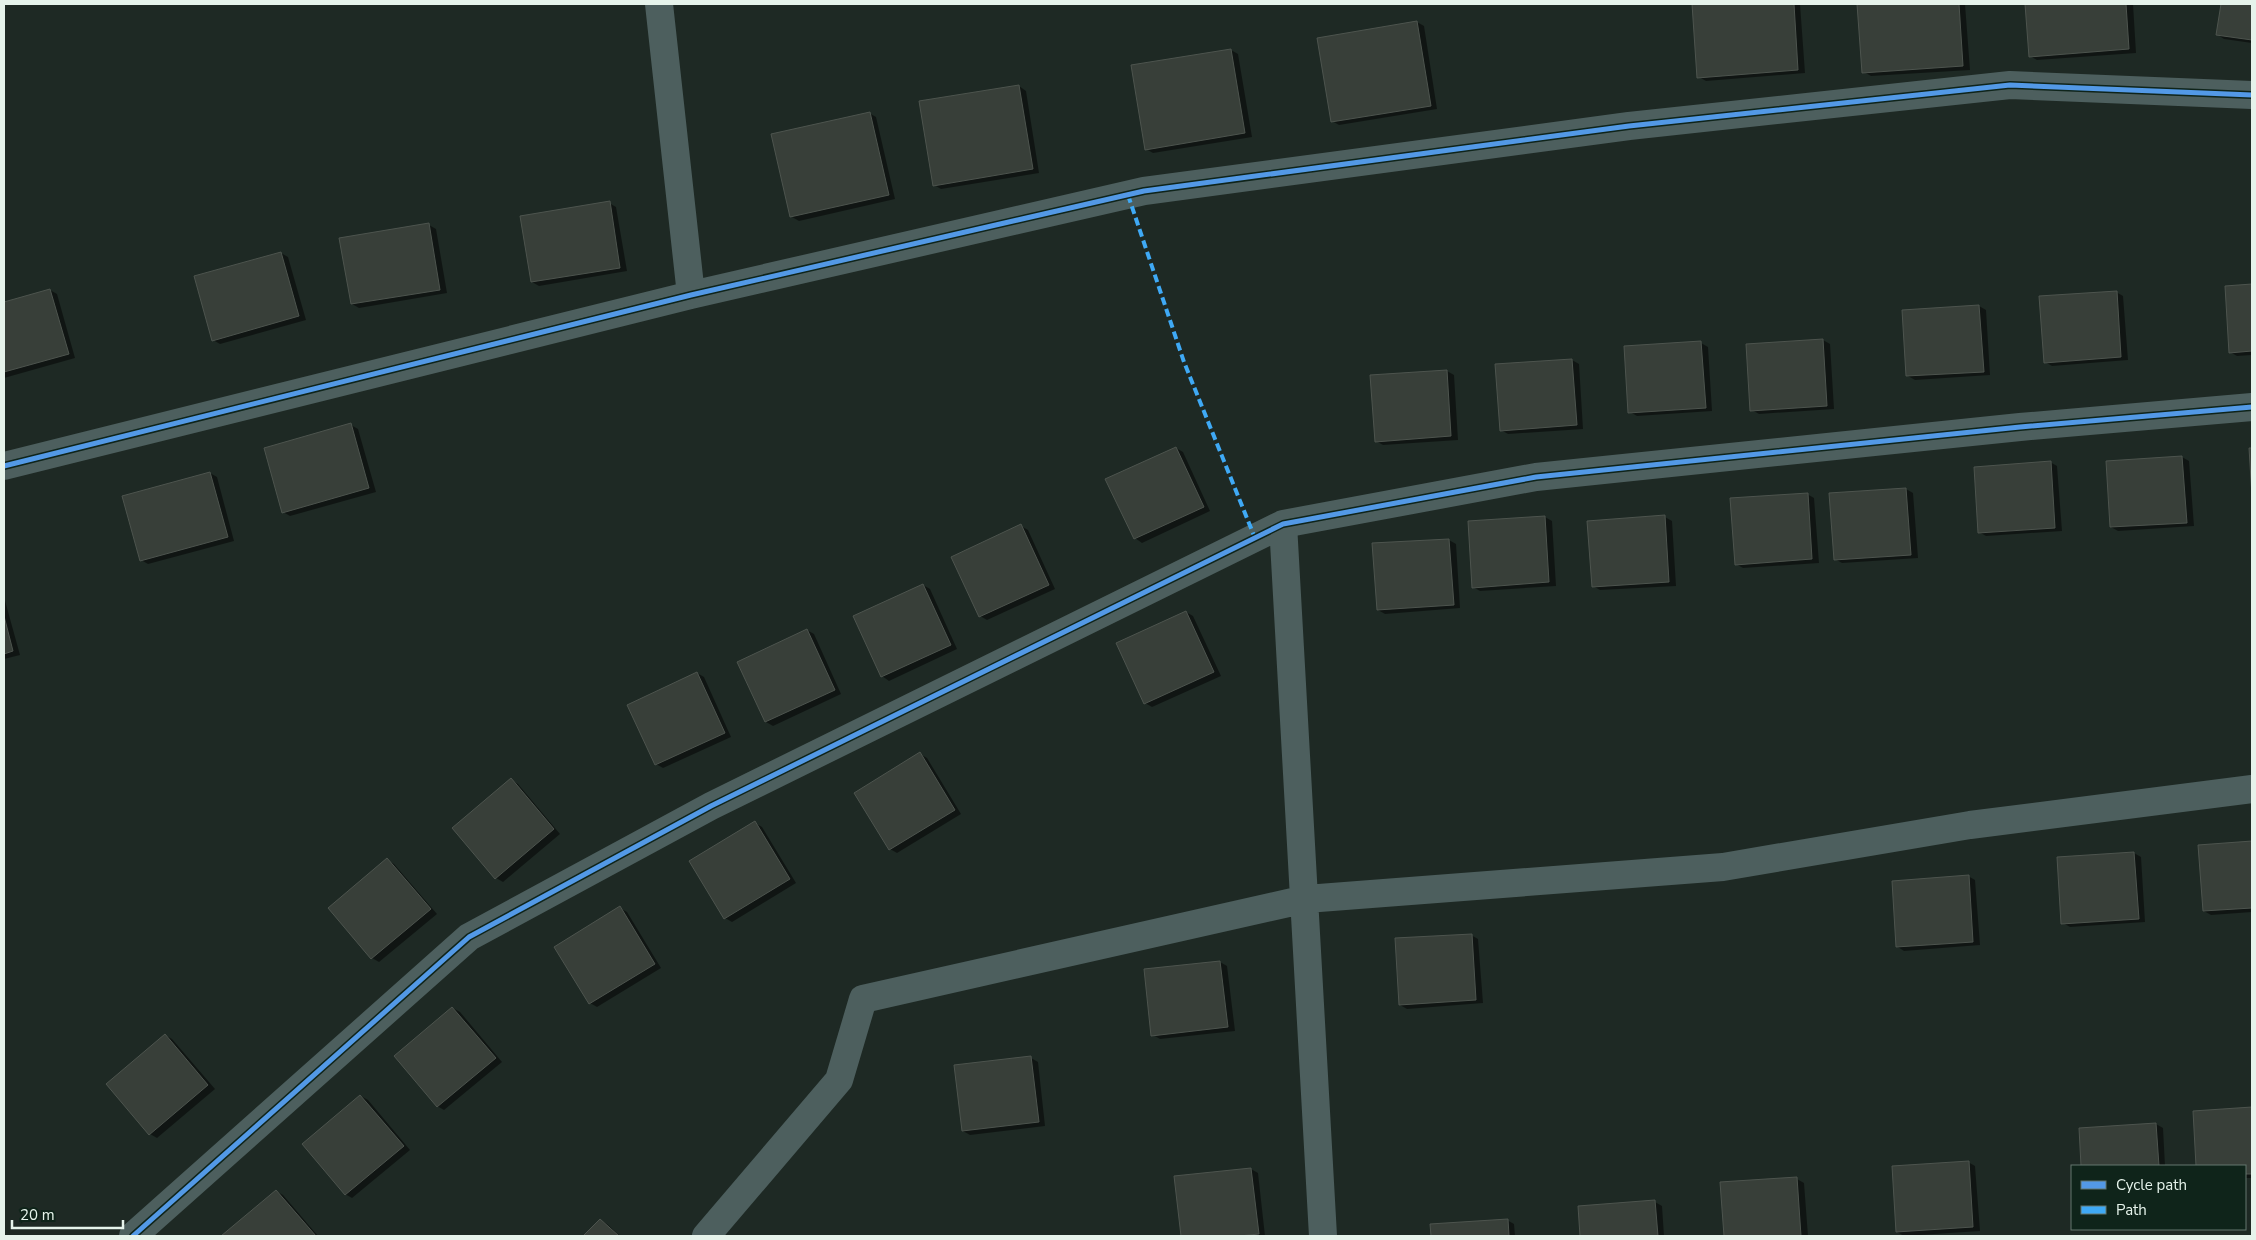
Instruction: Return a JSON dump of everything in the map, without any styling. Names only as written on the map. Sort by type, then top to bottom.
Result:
[{"type":"street","points":[[659,4],[691,295]]},
{"type":"street","points":[[4,466],[691,295],[1144,191],[1629,126],[2010,85],[2252,95]]},
{"type":"street","points":[[133,1236],[469,937],[711,806],[1283,524],[1536,477],[2020,427],[2252,407]]},
{"type":"street","points":[[1283,524],[1306,900],[1323,1236]]},
{"type":"street","points":[[706,1236],[839,1080],[863,999],[1306,900],[1723,867],[1970,825],[2252,789]]},
{"type":"building","points":[[1692,4],[1794,4],[1798,70],[1697,78]]},
{"type":"building","points":[[1857,4],[1959,4],[1963,66],[1862,73]]},
{"type":"building","points":[[2025,4],[2126,4],[2129,49],[2029,57]]},
{"type":"building","points":[[2221,4],[2252,4],[2252,40],[2216,35]]},
{"type":"building","points":[[1417,21],[1431,106],[1331,122],[1317,38]]},
{"type":"building","points":[[1231,49],[1245,133],[1145,150],[1131,65]]},
{"type":"building","points":[[1019,85],[1033,169],[933,186],[919,101]]},
{"type":"building","points":[[870,112],[889,195],[790,217],[771,134]]},
{"type":"building","points":[[610,201],[620,268],[531,282],[520,216]]},
{"type":"building","points":[[429,223],[440,290],[351,304],[339,238]]},
{"type":"building","points":[[281,252],[299,316],[212,341],[194,276]]},
{"type":"building","points":[[2252,284],[2252,351],[2229,353],[2225,286]]},
{"type":"building","points":[[50,289],[69,354],[4,372],[4,302]]},
{"type":"building","points":[[2117,291],[2121,357],[2044,363],[2039,296]]},
{"type":"building","points":[[1979,305],[1984,372],[1906,376],[1902,310]]},
{"type":"building","points":[[1823,339],[1827,406],[1750,411],[1746,344]]},
{"type":"building","points":[[1701,341],[1706,408],[1628,413],[1624,346]]},
{"type":"building","points":[[1572,359],[1577,425],[1500,431],[1495,364]]},
{"type":"building","points":[[1447,370],[1451,436],[1375,442],[1370,375]]},
{"type":"building","points":[[351,423],[369,488],[282,513],[264,448]]},
{"type":"building","points":[[1176,447],[1204,507],[1134,539],[1105,479]]},
{"type":"building","points":[[2249,448],[2252,448],[2252,496]]},
{"type":"building","points":[[2182,456],[2187,523],[2110,527],[2106,461]]},
{"type":"building","points":[[2051,461],[2055,528],[1978,533],[1974,467]]},
{"type":"building","points":[[210,472],[228,537],[140,561],[122,496]]},
{"type":"building","points":[[1906,488],[1911,555],[1834,560],[1829,493]]},
{"type":"building","points":[[1808,493],[1812,559],[1735,565],[1730,498]]},
{"type":"building","points":[[1665,515],[1669,582],[1592,587],[1587,521]]},
{"type":"building","points":[[1545,516],[1549,582],[1472,588],[1468,521]]},
{"type":"building","points":[[1021,524],[1049,585],[979,617],[951,557]]},
{"type":"building","points":[[1449,539],[1454,605],[1377,610],[1372,543]]},
{"type":"building","points":[[923,584],[951,645],[881,677],[853,616]]},
{"type":"building","points":[[1186,611],[1214,672],[1144,704],[1116,643]]},
{"type":"building","points":[[4,616],[13,651],[4,654]]},
{"type":"building","points":[[807,629],[835,690],[765,722],[737,662]]},
{"type":"building","points":[[697,672],[725,733],[655,765],[627,705]]},
{"type":"building","points":[[920,752],[955,810],[889,850],[854,793]]},
{"type":"building","points":[[511,778],[554,829],[495,879],[452,828]]},
{"type":"building","points":[[755,821],[790,879],[724,919],[689,861]]},
{"type":"building","points":[[2252,841],[2252,908],[2203,911],[2198,845]]},
{"type":"building","points":[[2134,852],[2139,919],[2061,924],[2057,857]]},
{"type":"building","points":[[387,858],[431,909],[371,959],[328,908]]},
{"type":"building","points":[[1969,875],[1973,942],[1896,947],[1892,881]]},
{"type":"building","points":[[620,906],[655,964],[589,1004],[554,947]]},
{"type":"building","points":[[1472,934],[1476,1000],[1399,1005],[1395,938]]},
{"type":"building","points":[[1220,961],[1228,1027],[1151,1036],[1144,969]]},
{"type":"building","points":[[452,1007],[496,1058],[437,1107],[394,1056]]},
{"type":"building","points":[[165,1034],[208,1085],[149,1135],[106,1084]]},
{"type":"building","points":[[1031,1056],[1039,1122],[962,1131],[954,1065]]},
{"type":"building","points":[[360,1095],[404,1146],[345,1195],[302,1144]]},
{"type":"building","points":[[2252,1107],[2252,1174],[2246,1174],[2246,1165],[2196,1165],[2193,1111]]},
{"type":"building","points":[[2156,1123],[2159,1165],[2081,1165],[2079,1128]]},
{"type":"building","points":[[1969,1161],[1973,1227],[1896,1232],[1892,1166]]},
{"type":"building","points":[[1251,1168],[1259,1234],[1181,1236],[1174,1176]]},
{"type":"building","points":[[1797,1177],[1801,1236],[1724,1236],[1720,1182]]},
{"type":"building","points":[[276,1190],[316,1236],[221,1236]]},
{"type":"building","points":[[1655,1200],[1658,1236],[1580,1236],[1578,1206]]},
{"type":"building","points":[[600,1219],[619,1236],[583,1236]]},
{"type":"building","points":[[1508,1219],[1509,1236],[1431,1236],[1430,1224]]},
{"type":"marked path","points":[[1128,195],[1184,362],[1255,538]]},
{"type":"cycle path","points":[[4,466],[691,295],[1144,191],[1629,126],[2010,85],[2252,95]]},
{"type":"cycle path","points":[[133,1236],[469,937],[711,806],[1283,524],[1536,477],[2020,427],[2252,407]]}]
